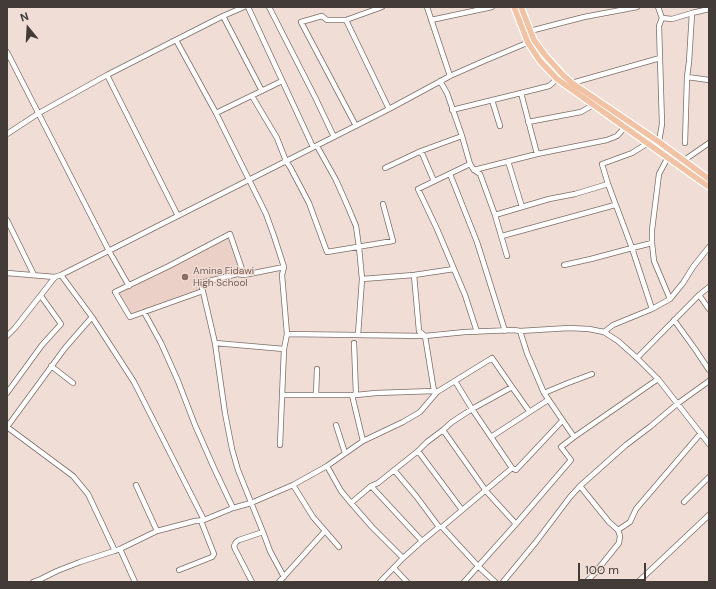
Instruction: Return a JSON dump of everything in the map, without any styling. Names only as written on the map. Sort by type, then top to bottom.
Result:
[{"type":"main road","points":[[514,7],[540,61],[557,79],[709,187]]},
{"type":"main road","points":[[521,7],[530,31],[531,41],[563,75],[572,83],[659,142],[709,179]]},
{"type":"street","points":[[7,134],[39,113],[107,75],[223,16],[244,7]]},
{"type":"street","points":[[248,7],[282,81],[315,146],[336,180],[356,226],[362,279],[358,335]]},
{"type":"street","points":[[269,7],[334,137]]},
{"type":"street","points":[[356,126],[300,22],[322,16],[327,20],[346,20],[368,9],[382,7]]},
{"type":"street","points":[[427,7],[450,76]]},
{"type":"street","points":[[431,20],[492,7]]},
{"type":"street","points":[[530,31],[584,17],[637,7]]},
{"type":"street","points":[[658,7],[662,18],[660,26],[662,124],[659,142]]},
{"type":"street","points":[[662,18],[672,19],[709,9]]},
{"type":"street","points":[[685,143],[687,77],[690,62],[692,13]]},
{"type":"street","points":[[223,16],[262,91]]},
{"type":"street","points":[[346,20],[389,109]]},
{"type":"street","points":[[176,40],[216,113],[266,214],[284,267],[282,275],[287,334],[284,349],[280,445]]},
{"type":"street","points":[[7,273],[55,277],[61,275],[356,126],[450,76],[531,41]]},
{"type":"street","points":[[7,52],[109,251],[129,286]]},
{"type":"street","points":[[572,83],[660,58]]},
{"type":"street","points":[[107,75],[178,216]]},
{"type":"street","points":[[687,77],[709,80]]},
{"type":"street","points":[[452,110],[549,86],[557,79]]},
{"type":"street","points":[[216,113],[282,81]]},
{"type":"street","points":[[440,81],[447,93],[470,164],[474,170],[480,174],[502,236],[507,256]]},
{"type":"street","points":[[521,93],[537,154]]},
{"type":"street","points":[[252,96],[277,138],[286,161],[309,203],[327,252],[393,241],[383,204]]},
{"type":"street","points":[[492,100],[500,126]]},
{"type":"street","points":[[528,122],[581,112],[593,105]]},
{"type":"street","points":[[474,170],[537,154],[607,140],[617,136],[625,128]]},
{"type":"street","points":[[385,168],[421,151],[462,136]]},
{"type":"street","points":[[648,143],[632,153],[602,164],[652,309]]},
{"type":"street","points":[[683,161],[709,143]]},
{"type":"street","points":[[421,151],[434,181]]},
{"type":"street","points":[[668,157],[659,174],[652,230],[652,243],[654,261],[670,299]]},
{"type":"street","points":[[508,161],[522,207]]},
{"type":"street","points":[[470,164],[418,189],[465,295],[477,332]]},
{"type":"street","points":[[450,174],[477,242],[505,331]]},
{"type":"street","points":[[495,215],[608,184]]},
{"type":"street","points":[[502,236],[616,205]]},
{"type":"street","points":[[7,220],[34,275]]},
{"type":"street","points":[[203,291],[130,317],[115,292],[230,234],[244,275]]},
{"type":"street","points":[[564,265],[652,243]]},
{"type":"street","points":[[604,332],[613,325],[652,309],[670,299],[709,247]]},
{"type":"street","points":[[284,267],[244,275],[237,274],[201,283],[215,343],[225,413],[232,449],[238,470],[262,532],[284,577]]},
{"type":"street","points":[[362,279],[414,275],[454,269]]},
{"type":"street","points":[[61,275],[92,317],[134,382],[202,521],[214,554],[212,557],[179,570]]},
{"type":"street","points":[[414,275],[419,331],[424,336],[435,392]]},
{"type":"street","points":[[7,336],[55,277]]},
{"type":"street","points":[[637,358],[699,295],[709,287]]},
{"type":"street","points":[[699,295],[709,310]]},
{"type":"street","points":[[7,393],[42,345],[61,324],[41,296]]},
{"type":"street","points":[[144,312],[161,343],[195,425],[233,508]]},
{"type":"street","points":[[92,317],[64,348],[7,427],[74,476],[88,494],[114,551]]},
{"type":"street","points":[[674,320],[709,370]]},
{"type":"street","points":[[287,334],[424,336],[465,332],[569,328],[589,329],[604,332],[618,341],[658,379],[709,444]]},
{"type":"street","points":[[520,331],[527,353],[544,393],[574,437]]},
{"type":"street","points":[[215,343],[284,349]]},
{"type":"street","points":[[354,343],[354,395],[363,441]]},
{"type":"street","points":[[33,582],[80,562],[120,549],[157,531],[195,521],[202,521],[233,508],[251,503],[293,485],[327,466],[363,441],[403,422],[420,412],[435,392],[492,358],[529,411]]},
{"type":"street","points":[[51,366],[73,383]]},
{"type":"street","points":[[316,394],[317,369]]},
{"type":"street","points":[[544,393],[592,374]]},
{"type":"street","points":[[464,582],[571,460],[561,447],[658,379]]},
{"type":"street","points":[[455,381],[512,468],[516,470],[562,421]]},
{"type":"street","points":[[503,582],[580,486],[626,445],[677,404],[709,381]]},
{"type":"street","points":[[351,503],[371,486],[378,484],[452,422],[512,387]]},
{"type":"street","points":[[283,395],[354,395],[435,392]]},
{"type":"street","points":[[491,437],[548,400]]},
{"type":"street","points":[[336,425],[346,453]]},
{"type":"street","points":[[443,430],[486,491],[516,524]]},
{"type":"street","points":[[618,530],[630,522],[636,509],[701,433]]},
{"type":"street","points":[[418,451],[462,510]]},
{"type":"street","points":[[327,466],[341,491],[372,527],[403,558]]},
{"type":"street","points":[[380,582],[422,541],[486,491],[512,468]]},
{"type":"street","points":[[394,470],[441,527],[495,582]]},
{"type":"street","points":[[684,502],[709,477]]},
{"type":"street","points":[[136,485],[157,531]]},
{"type":"street","points":[[293,485],[313,517],[339,547]]},
{"type":"street","points":[[371,486],[422,541]]},
{"type":"street","points":[[580,486],[609,522],[618,530],[620,536],[619,544],[586,582]]},
{"type":"street","points":[[638,582],[709,515]]},
{"type":"street","points":[[279,582],[325,531]]},
{"type":"street","points":[[252,582],[234,546],[239,540],[262,532]]},
{"type":"street","points":[[120,549],[135,582]]},
{"type":"street","points":[[394,568],[407,582]]},
{"type":"shaded area","name":"Amina Fidawi High School","points":[[230,235],[241,271],[199,283],[201,291],[130,315],[119,293]]},
{"type":"place","name":"Amina Fidawi High School","points":[[185,277]]}]
